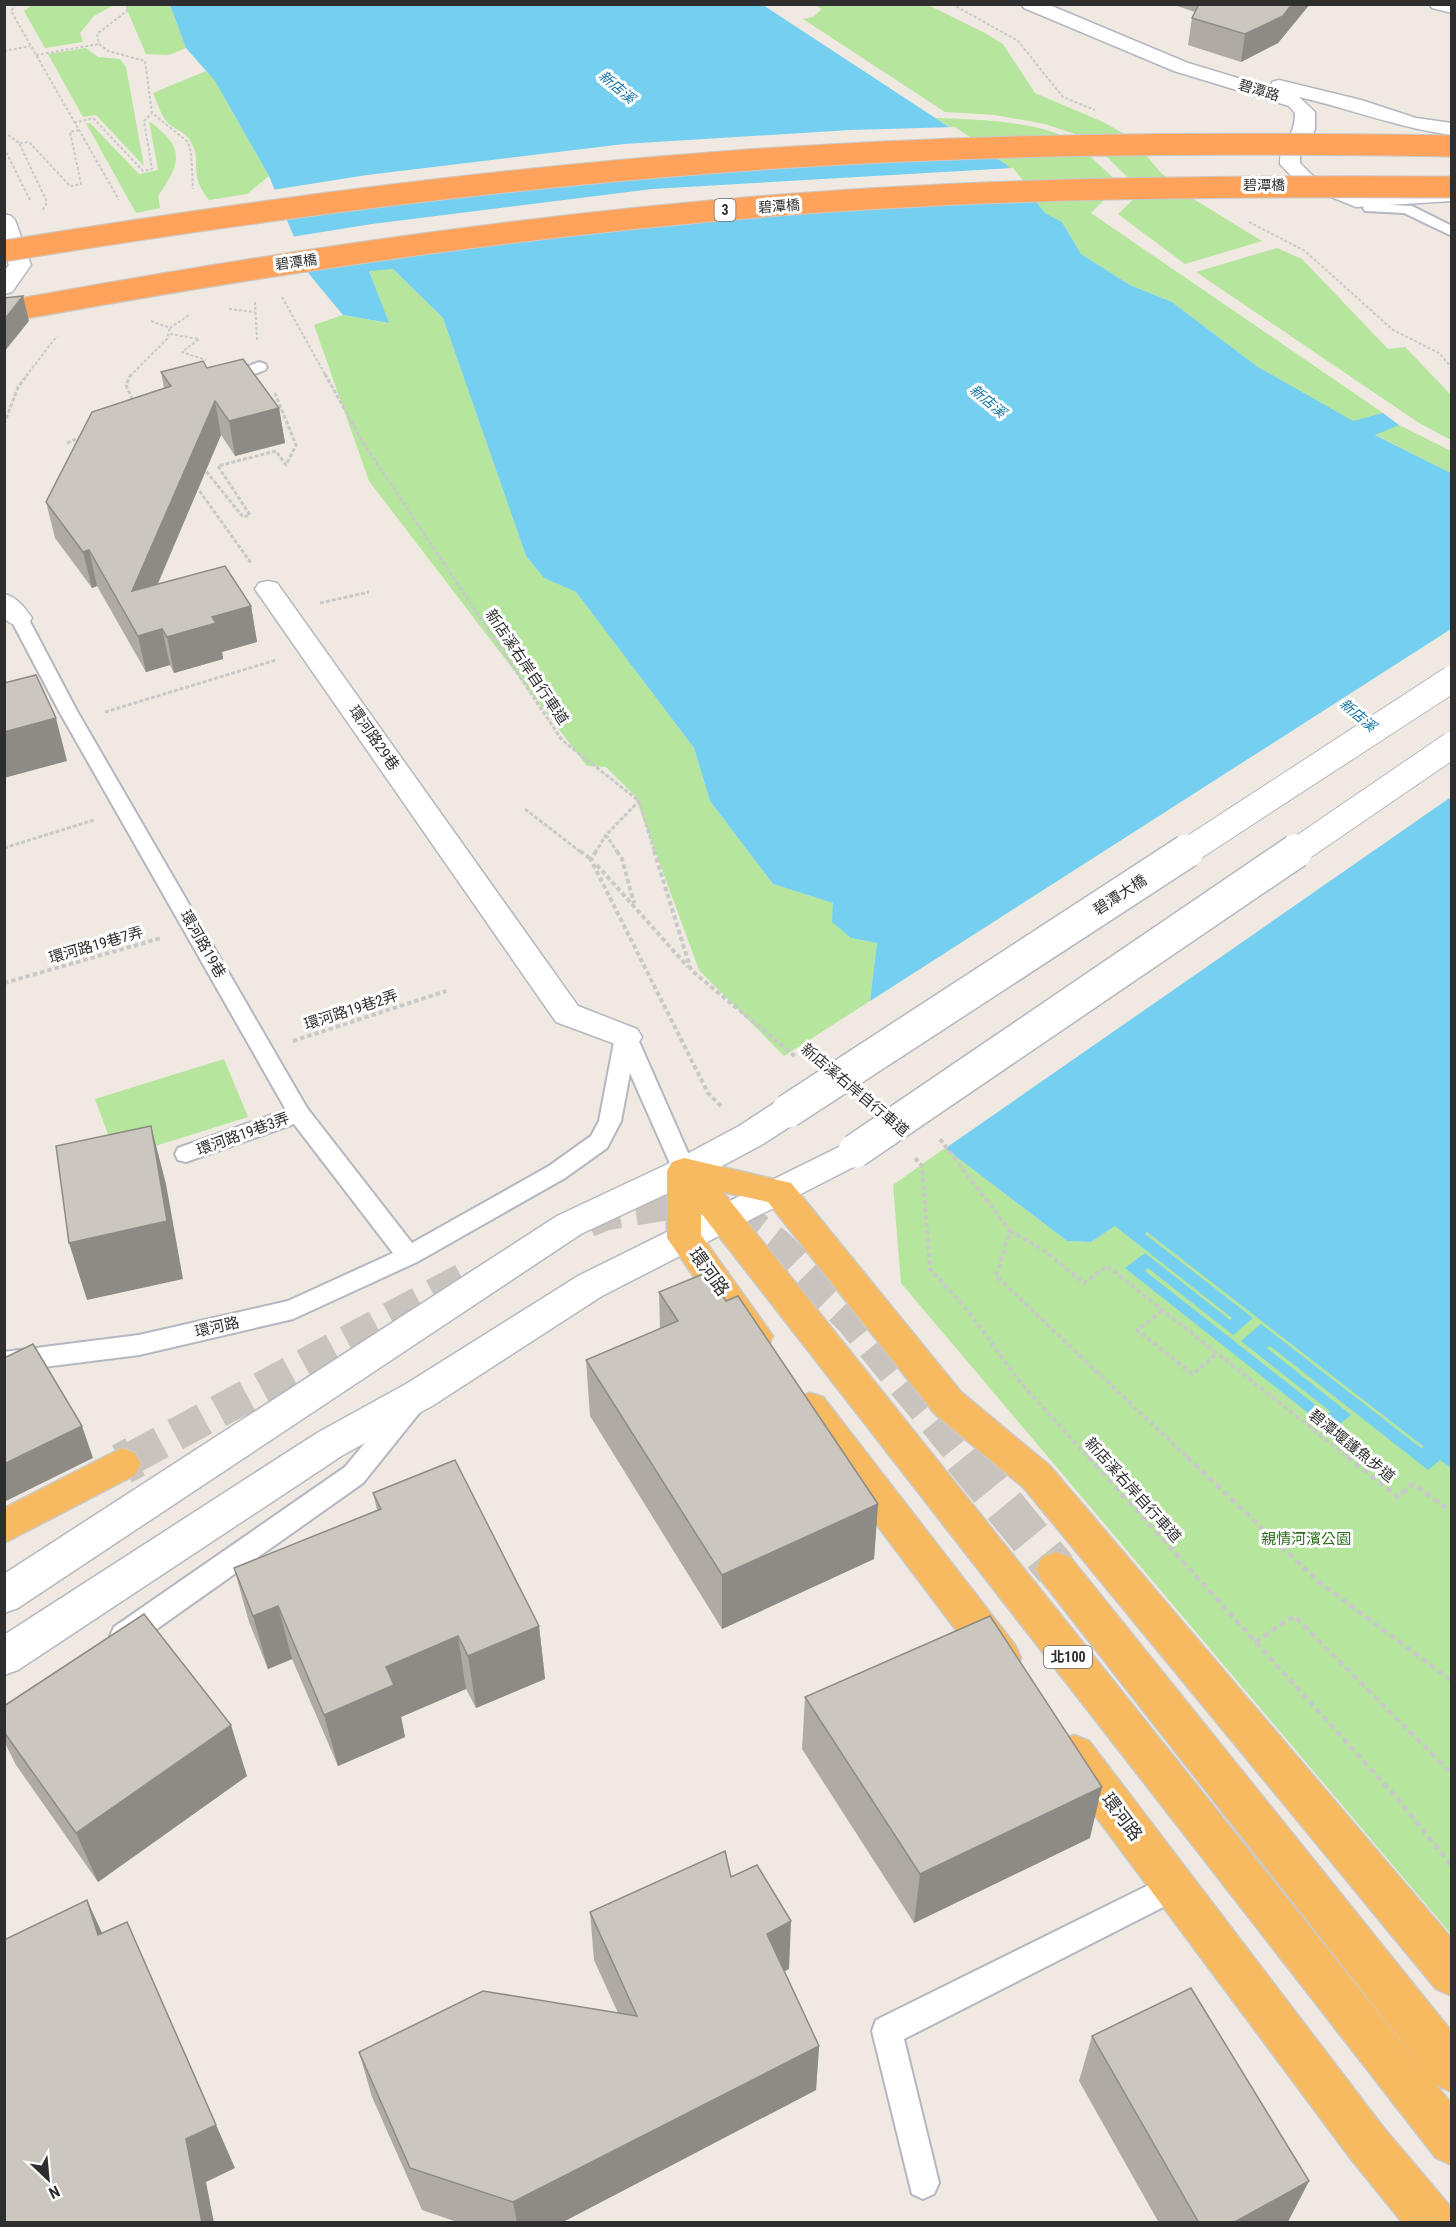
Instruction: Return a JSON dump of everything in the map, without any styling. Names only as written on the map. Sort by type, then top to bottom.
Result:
[{"type":"highway","points":[[4,251],[246,212],[457,185],[688,164],[926,148],[1123,142],[1452,146]]},
{"type":"highway","name":"碧潭橋","points":[[4,312],[250,268],[495,234],[702,212],[973,193],[1237,185],[1448,194]]},
{"type":"highway","points":[[684,1238],[684,1171],[778,1192],[948,1403],[1037,1477],[1452,1974]]},
{"type":"highway","name":"北100","points":[[684,1171],[726,1218],[807,1326],[1452,2142]]},
{"type":"highway","name":"環河路","points":[[684,1238],[784,1374],[1023,1687]]},
{"type":"highway","points":[[4,1527],[122,1464]]},
{"type":"highway","points":[[1056,1569],[1452,2069]]},
{"type":"highway","name":"環河路","points":[[1052,1725],[1367,2143],[1432,2223]]},
{"type":"main road","name":"碧潭路","points":[[1030,4],[1181,67],[1296,102],[1305,112],[1305,130],[1290,151],[1290,164],[1306,180],[1356,201],[1448,194]]},
{"type":"main road","name":"碧潭路","points":[[1046,4],[1203,63],[1354,104],[1413,124],[1452,129]]},
{"type":"main road","points":[[1438,4],[1452,8]]},
{"type":"main road","points":[[4,220],[20,265],[4,287]]},
{"type":"main road","name":"環河路29巷","points":[[276,600],[567,1014],[626,1037]]},
{"type":"main road","name":"碧潭大橋","points":[[54,1565],[569,1225],[684,1171],[751,1135],[1452,679]]},
{"type":"main road","points":[[4,1657],[330,1444],[419,1395],[590,1286],[778,1192],[855,1150],[1452,745]]},
{"type":"main road","points":[[4,1581],[54,1565]]},
{"type":"main road","points":[[4,1596],[54,1565]]},
{"type":"lane","points":[[1370,208],[1407,209],[1452,232]]},
{"type":"lane","points":[[212,384],[259,367]]},
{"type":"lane","name":"環河路19巷","points":[[12,610],[299,1114],[409,1256]]},
{"type":"lane","points":[[626,1037],[684,1171]]},
{"type":"lane","name":"環河路","points":[[4,1362],[139,1346],[293,1309],[409,1256],[557,1172],[599,1142],[610,1121],[626,1037]]},
{"type":"lane","name":"環河路19巷3弄","points":[[186,1154],[299,1114]]},
{"type":"lane","points":[[102,1652],[354,1475],[419,1395]]},
{"type":"lane","points":[[922,2183],[887,2031],[1175,1886]]},
{"type":"path","points":[[16,4],[11,11],[79,130],[69,132],[81,184],[70,186],[29,142],[20,143]]},
{"type":"path","points":[[74,123],[93,118],[143,171],[152,169],[144,121],[152,113],[145,61],[108,51],[99,44],[97,34],[127,11],[127,4]]},
{"type":"path","points":[[36,55],[99,44]]},
{"type":"path","points":[[4,51],[30,46]]},
{"type":"path","points":[[8,135],[20,143],[47,202],[43,210],[37,207]]},
{"type":"path","points":[[4,148],[13,163],[13,171],[32,204]]},
{"type":"path","name":"新店溪右岸自行車道","points":[[285,301],[364,444],[562,740],[639,801]]},
{"type":"path","points":[[224,309],[255,312]]},
{"type":"path","points":[[137,407],[127,394],[126,385],[132,372],[170,334],[170,328]]},
{"type":"path","points":[[170,334],[199,339],[182,352],[207,360]]},
{"type":"path","points":[[4,424],[18,387],[58,335]]},
{"type":"path","points":[[4,404],[13,404]]},
{"type":"path","points":[[68,443],[88,434]]},
{"type":"path","points":[[198,474],[206,471],[243,518],[250,515],[218,466],[276,451],[286,465]]},
{"type":"path","points":[[195,485],[276,600],[369,592]]},
{"type":"path","points":[[75,721],[311,649]]},
{"type":"path","points":[[691,970],[639,801],[606,835],[591,860],[708,1093],[751,1135]]},
{"type":"path","name":"新店溪右岸自行車道","points":[[525,809],[591,860],[635,905],[691,970],[798,1059]]},
{"type":"path","points":[[4,848],[126,810]]},
{"type":"path","points":[[606,835],[622,858],[635,905]]},
{"type":"path","name":"環河路19巷7弄","points":[[4,983],[194,929]]},
{"type":"path","name":"環河路19巷2弄","points":[[263,1051],[446,991]]},
{"type":"path","points":[[932,1130],[1010,1231],[1042,1249],[1084,1283],[1107,1266],[1162,1310],[1217,1354],[1192,1374],[1137,1330],[1162,1310]]},
{"type":"path","name":"新店溪右岸自行車道","points":[[910,1154],[922,1166],[930,1269],[968,1311],[1020,1382],[1397,1798],[1452,1866]]},
{"type":"path","points":[[1010,1231],[996,1276],[1319,1582],[1452,1681]]},
{"type":"path","name":"碧潭堰護魚步道","points":[[1217,1354],[1398,1497],[1413,1484],[1452,1512]]},
{"type":"path","points":[[1255,1642],[1294,1616],[1452,1774]]},
{"type":"green space","points":[[32,5],[114,5],[94,16],[80,33],[83,42],[45,48],[24,11]]},
{"type":"green space","points":[[125,5],[170,5],[186,48],[169,55],[146,54]]},
{"type":"green space","points":[[815,5],[928,5],[985,33],[1003,44],[1035,93],[1103,122],[1132,138],[1160,172],[1195,200],[1262,241],[1185,264],[1118,214],[1142,191],[1108,158],[1075,134],[1045,124],[995,115],[945,112],[803,19],[813,17],[822,9]]},
{"type":"green space","points":[[86,48],[98,57],[120,59],[126,67],[144,166],[96,115],[83,117],[48,54]]},
{"type":"green space","points":[[206,71],[215,81],[269,176],[247,194],[209,200],[199,183],[192,144],[166,120],[153,93]]},
{"type":"green space","points":[[936,118],[986,120],[1025,125],[1059,134],[1071,141],[1120,184],[1091,213],[1383,413],[1353,422],[1258,367],[1172,302],[1130,285],[1081,254],[1062,222],[1045,213],[1007,165]]},
{"type":"green space","points":[[149,121],[169,139],[174,147],[175,164],[158,196],[160,208],[136,213],[86,123],[90,123],[139,174],[158,170]]},
{"type":"green space","points":[[1277,248],[1302,259],[1388,349],[1405,347],[1451,395],[1451,440],[1419,423],[1196,272]]},
{"type":"green space","points":[[393,269],[443,318],[526,556],[544,578],[576,592],[694,748],[710,801],[773,884],[834,903],[851,938],[877,943],[870,1001],[784,1056],[699,970],[635,796],[606,767],[587,766],[369,481],[314,325],[343,315],[388,323],[369,270]]},
{"type":"green space","points":[[1399,425],[1451,451],[1451,473],[1374,434]]},
{"type":"green space","points":[[224,1059],[248,1117],[117,1158],[95,1099]]},
{"type":"green space","name":"親情河濱公園","points":[[945,1148],[1067,1241],[1091,1242],[1115,1226],[1140,1237],[1148,1232],[1451,1468],[1451,1934],[901,1283],[893,1185]]},
{"type":"water","name":"新店溪","points":[[170,5],[763,5],[1007,165],[1045,213],[1062,222],[1081,254],[1130,285],[1172,302],[1258,367],[1353,421],[1383,413],[1399,425],[1375,435],[1451,473],[1451,1468],[1440,1460],[1428,1470],[1270,1346],[1267,1348],[1351,1415],[1331,1431],[1125,1268],[1145,1253],[1230,1320],[1232,1318],[1115,1226],[1091,1242],[1067,1241],[945,1148],[870,1001],[877,943],[851,938],[832,922],[833,903],[773,884],[710,801],[694,748],[576,592],[544,578],[526,556],[443,318],[393,269],[369,271],[389,323],[343,315],[309,274],[269,176],[215,81],[186,48]],"holes":[[[1147,1232],[1424,1447],[1421,1448],[1261,1324],[1241,1341],[1331,1412],[1327,1414],[1145,1271],[1148,1268],[1233,1335],[1253,1318],[1145,1234]]]},
{"type":"pier","points":[[955,127],[998,156],[636,172],[283,218],[272,190],[367,175],[624,144],[850,130]]},
{"type":"pier","points":[[1013,168],[1037,198],[781,214],[425,251],[304,270],[291,237],[372,224],[652,189]]},
{"type":"pier","points":[[1451,629],[1451,797],[943,1150],[867,1003]]},
{"type":"building","points":[[1199,4],[1292,4],[1283,16],[1245,34],[1192,18]]},
{"type":"building","points":[[23,296],[4,320],[4,298]]},
{"type":"building","points":[[243,359],[279,408],[229,421],[215,401],[132,591],[225,566],[251,606],[212,617],[216,623],[167,637],[162,629],[138,636],[89,550],[83,552],[46,502],[92,412],[171,386],[161,372],[203,361],[207,368]]},
{"type":"building","points":[[36,675],[56,718],[4,732],[4,683]]},
{"type":"building","points":[[151,1126],[167,1221],[69,1243],[56,1146]]},
{"type":"building","points":[[708,1272],[726,1301],[738,1296],[878,1504],[722,1575],[586,1360],[678,1321],[659,1292]]},
{"type":"building","points":[[33,1344],[82,1426],[4,1464],[4,1358]]},
{"type":"building","points":[[455,1460],[539,1626],[468,1656],[458,1636],[386,1667],[394,1685],[324,1715],[278,1606],[253,1616],[234,1568],[381,1509],[373,1493]]},
{"type":"building","points":[[144,1614],[231,1725],[76,1833],[4,1732],[4,1706]]},
{"type":"building","points":[[990,1616],[1102,1787],[920,1874],[805,1697]]},
{"type":"building","points":[[725,1851],[731,1877],[757,1865],[791,1921],[767,1934],[819,2046],[513,2202],[410,2168],[359,2052],[483,1991],[637,2016],[590,1912]]},
{"type":"building","points":[[87,1900],[98,1935],[127,1922],[216,2125],[186,2139],[202,2223],[4,2223],[4,1940]]},
{"type":"building","points":[[1191,1988],[1309,2181],[1233,2223],[1199,2223],[1092,2036]]},
{"type":"tunnel","points":[[588,1221],[605,1214],[691,1200],[745,1220],[777,1245],[851,1319],[965,1458]]},
{"type":"tunnel","points":[[132,1458],[473,1274]]},
{"type":"tunnel","points":[[122,1464],[135,1457]]},
{"type":"tunnel","points":[[964,1457],[1056,1569]]}]
